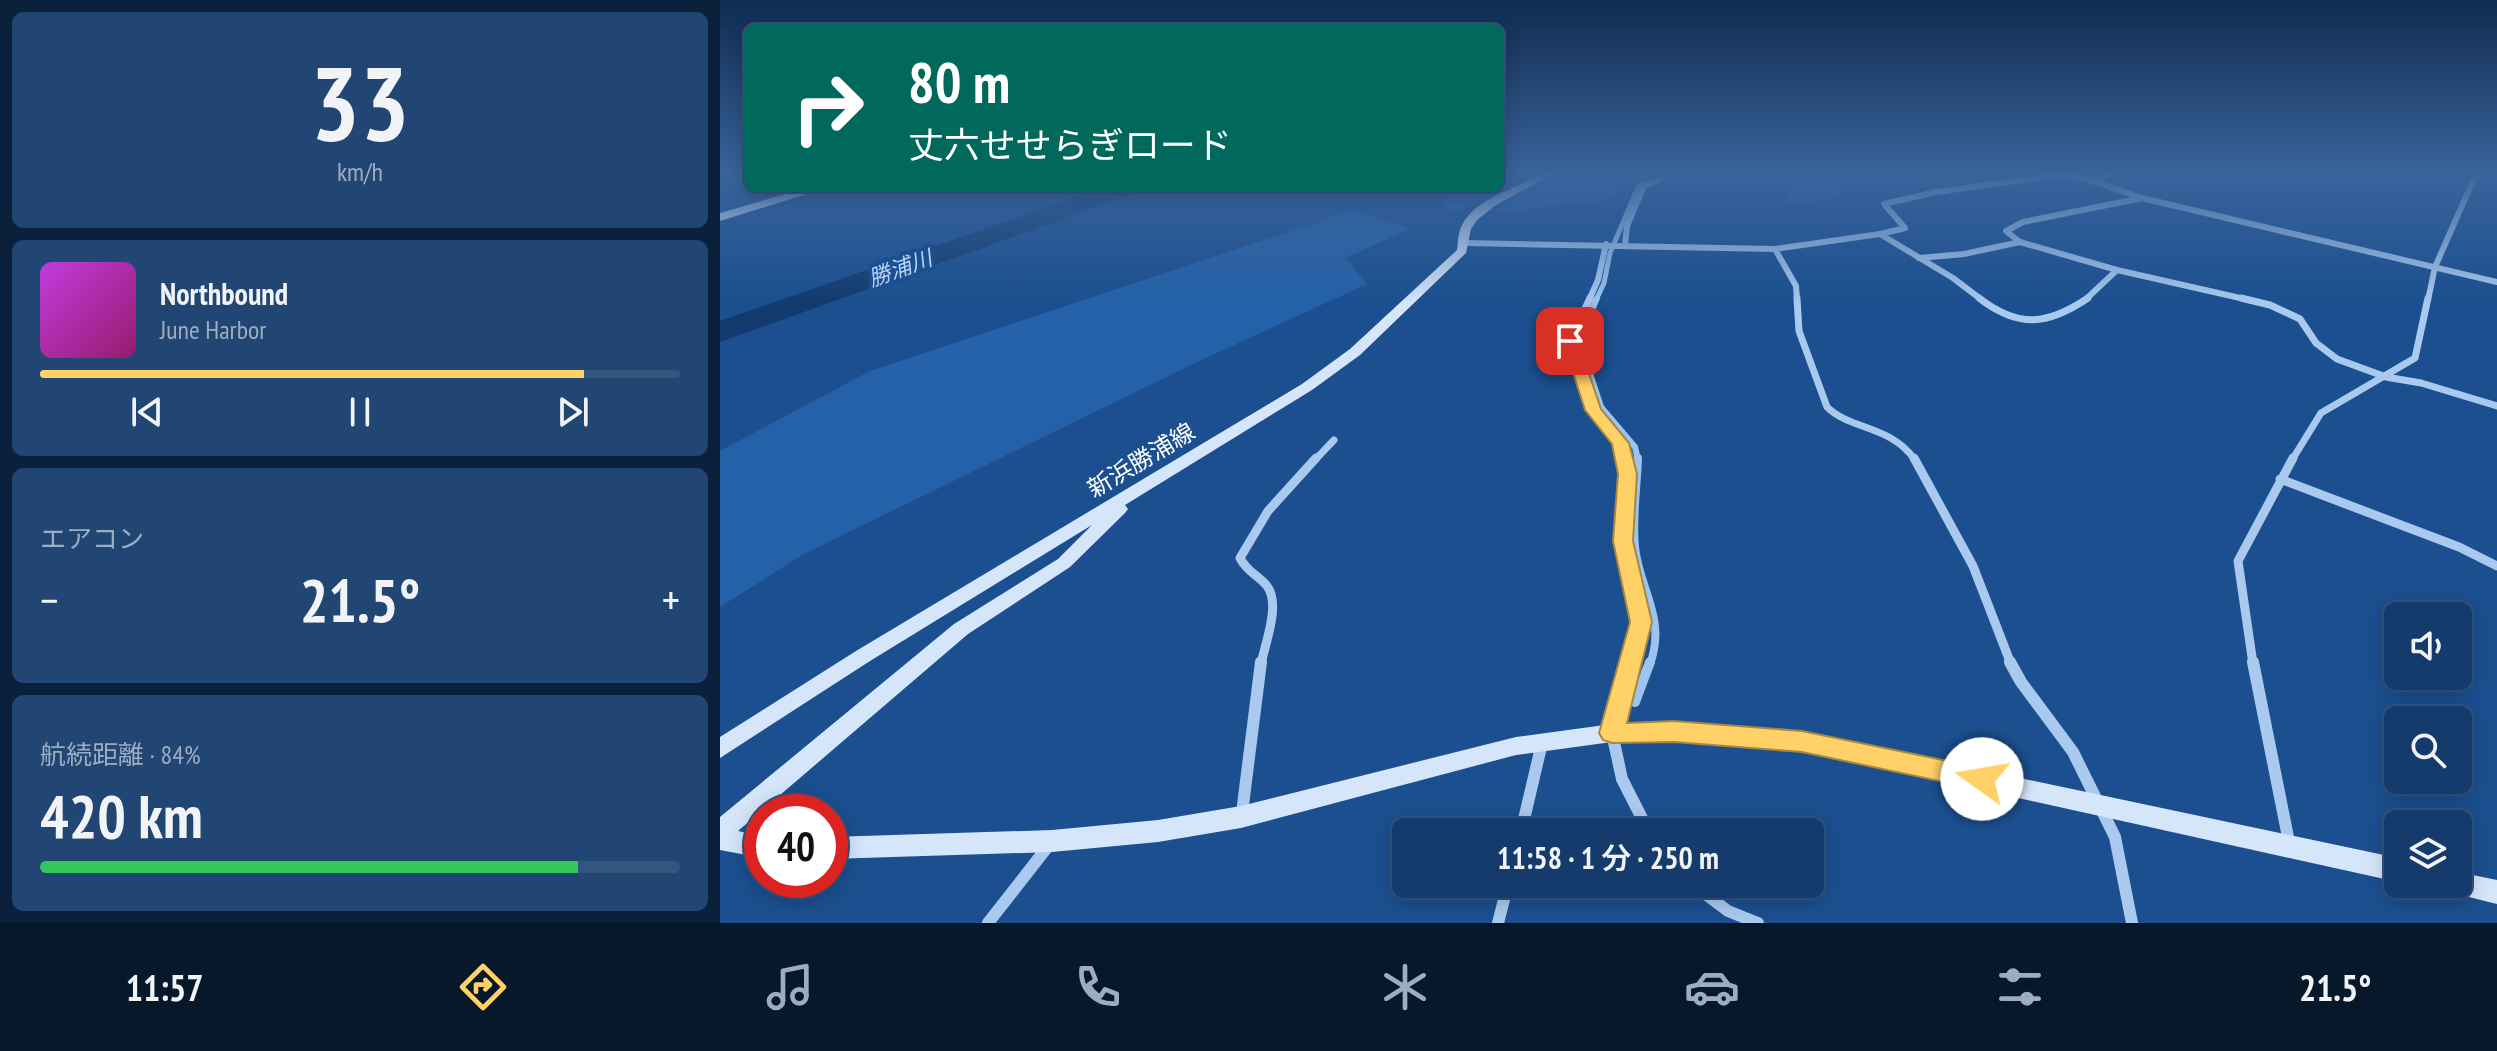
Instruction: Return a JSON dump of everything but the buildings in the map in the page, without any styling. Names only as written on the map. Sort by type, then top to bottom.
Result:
[{"type":"street","name":"新浜勝浦線","points":[[720,749],[863,656],[1333,369],[1452,262],[1462,251],[1464,230],[1473,217]]},
{"type":"street","points":[[1625,245],[1631,217]]},
{"type":"street","points":[[1464,243],[1775,249],[1905,228],[1895,217]]},
{"type":"street","points":[[2048,217],[2006,231],[2006,234],[2020,242],[2117,270],[2290,312],[2300,319],[2316,343],[2329,354],[2386,377],[2421,383],[2497,406]]},
{"type":"street","points":[[2223,217],[2497,282]]},
{"type":"street","points":[[2290,846],[2259,704],[2238,561],[2280,479],[2321,413],[2415,358],[2435,267],[2457,217]]},
{"type":"street","points":[[1880,234],[1953,278],[1994,310],[2024,320],[2054,319],[2087,299],[2117,270]]},
{"type":"street","points":[[1919,258],[1964,254],[2020,242]]},
{"type":"street","points":[[1606,244],[1598,280],[1570,341],[1593,410],[1620,443],[1627,465],[1623,541],[1641,622],[1612,733],[1622,779],[1642,818]]},
{"type":"street","points":[[1775,249],[1796,286],[1799,331],[1827,407],[1835,415],[1869,426],[1893,439],[1912,455],[1930,483],[1973,566],[2003,649],[2021,682],[2073,752],[2115,837],[2132,923]]},
{"type":"street","points":[[1241,817],[1260,667],[1273,602],[1268,587],[1246,570],[1240,558],[1245,541],[1290,484],[1334,440]]},
{"type":"street","points":[[2280,479],[2436,538],[2497,566]]},
{"type":"street","points":[[720,832],[961,629],[1064,563],[1135,492]]},
{"type":"street","points":[[848,847],[1052,841],[1158,831],[1241,817],[1432,766],[1543,741],[1612,733],[1674,732],[1802,741],[2384,867]]},
{"type":"street","points":[[1524,818],[1543,741]]},
{"type":"street","points":[[720,839],[744,844]]},
{"type":"street","points":[[988,923],[1052,841]]},
{"type":"street","points":[[2472,887],[2497,892]]},
{"type":"street","points":[[1498,923],[1504,898]]},
{"type":"street","points":[[1711,898],[1728,911],[1758,923]]},
{"type":"shaded area","points":[[1333,217],[1375,217],[1410,229],[1345,258],[1367,284],[1193,364],[804,554],[720,607],[720,451],[870,371]]},
{"type":"waterway","name":"勝浦川","points":[[720,332],[1044,217]]},
{"type":"waterway","points":[[1596,300],[1604,283],[1610,253],[1625,217]]},
{"type":"waterway","points":[[1597,298],[1579,340],[1601,407],[1635,447],[1638,460]]},
{"type":"waterway","points":[[1638,460],[1634,536],[1637,562],[1654,618],[1654,647],[1650,664]]},
{"type":"waterway","points":[[1635,702],[1650,662]]},
{"type":"route","points":[[1570,341],[1593,410],[1620,443],[1628,474],[1623,541],[1641,622],[1612,733],[1724,734],[1802,741],[1982,779]]}]
